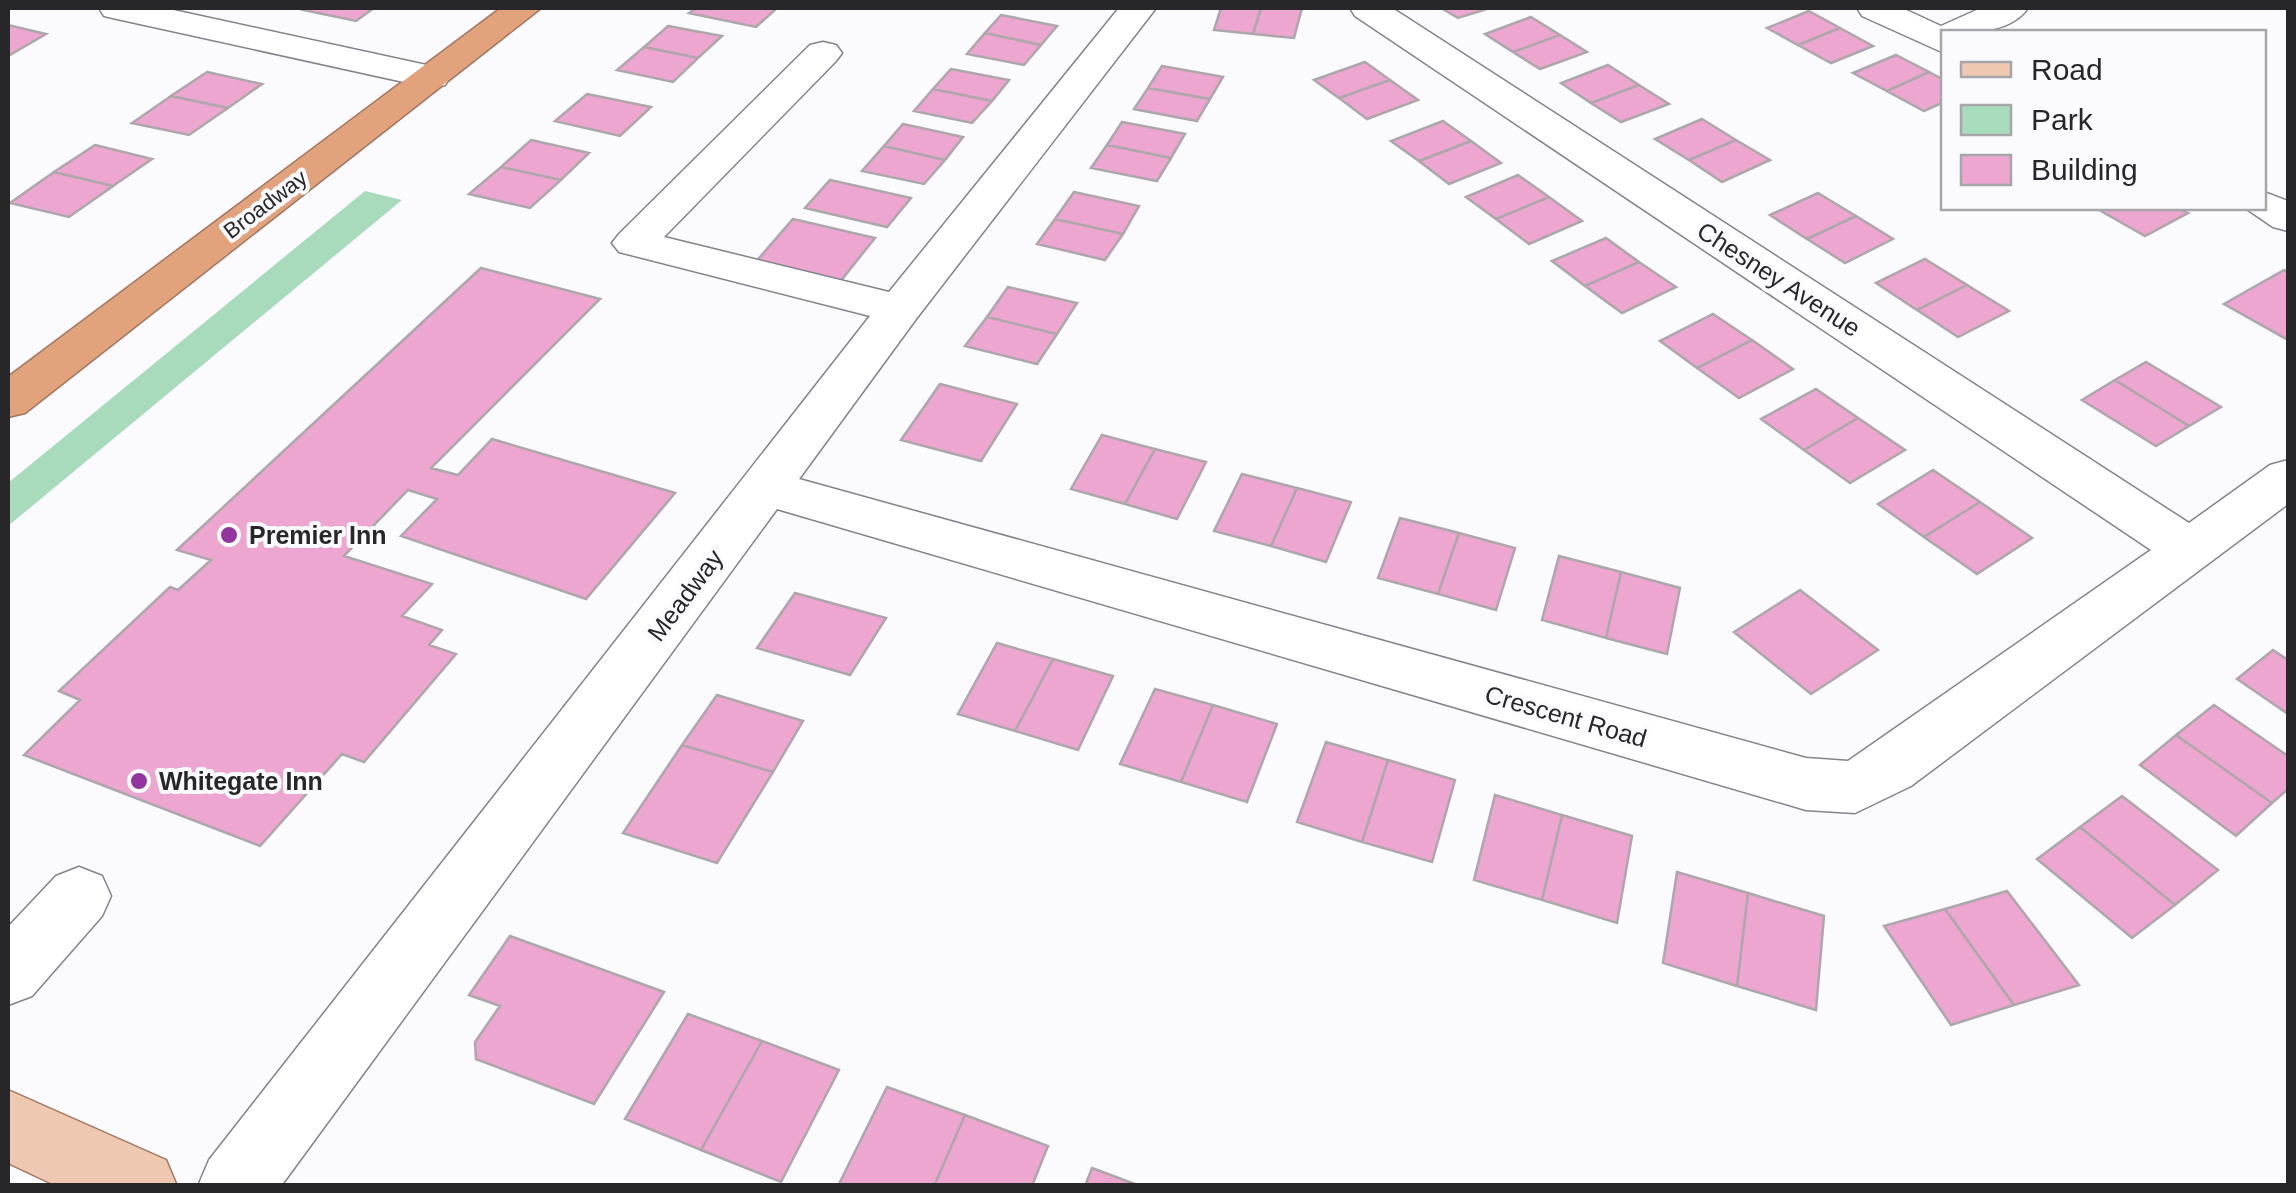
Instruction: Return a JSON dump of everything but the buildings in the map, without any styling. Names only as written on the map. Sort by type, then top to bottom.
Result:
[{"type":"highway","name":"Broadway","points":[[8,401],[523,8]]},
{"type":"main road","points":[[8,1126],[140,1186]]},
{"type":"street","points":[[118,8],[431,77]]},
{"type":"street","name":"Meadway","points":[[235,1186],[900,309],[1138,8]]},
{"type":"street","name":"Chesney Avenue","points":[[1368,8],[2192,550]]},
{"type":"street","points":[[1875,8],[1941,36]]},
{"type":"street","points":[[1963,30],[2010,8]]},
{"type":"street","points":[[823,53],[634,243],[900,309]]},
{"type":"street","points":[[2266,206],[2288,218]]},
{"type":"street","name":"Crescent Road","points":[[766,488],[1806,784],[1854,787],[1890,768],[2288,478]]},
{"type":"street","points":[[8,974],[79,896]]},
{"type":"green space","points":[[365,191],[402,200],[8,526],[8,483]]},
{"type":"place","name":"Premier Inn","points":[[229,535]]},
{"type":"place","name":"Whitegate Inn","points":[[139,781]]}]
